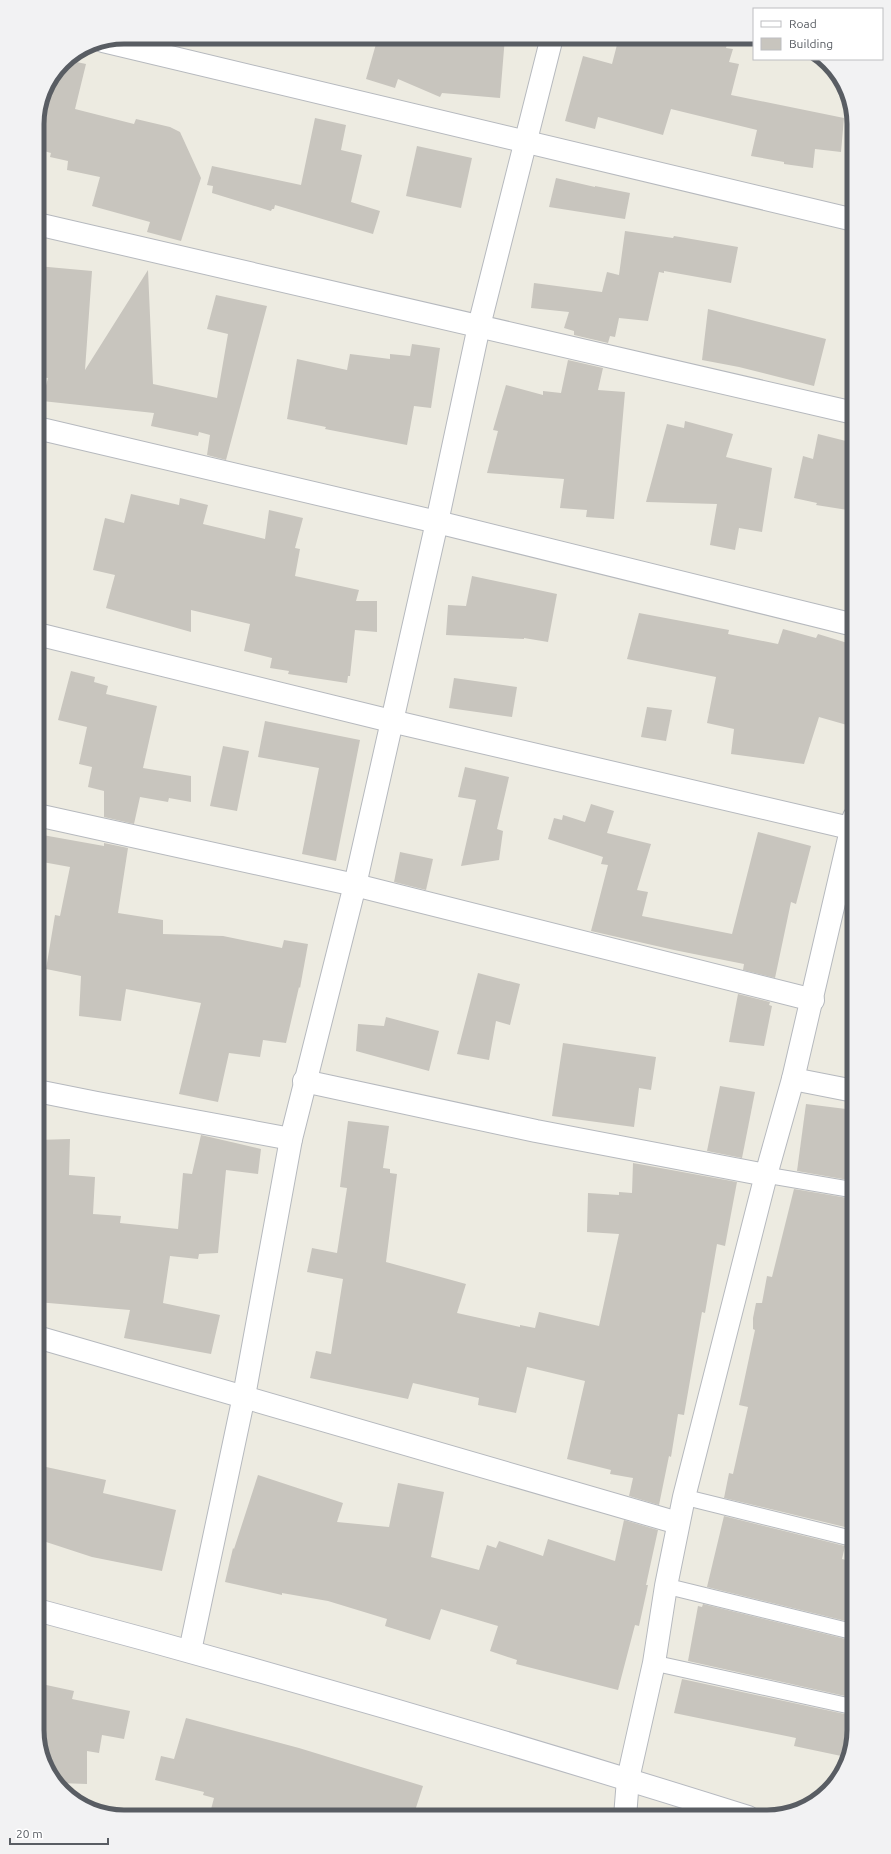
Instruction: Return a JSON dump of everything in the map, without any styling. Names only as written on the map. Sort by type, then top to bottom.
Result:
[{"type":"street","points":[[117,44],[847,218]]},
{"type":"street","points":[[190,1651],[244,1396],[291,1139],[304,1081],[355,885],[437,522],[479,326],[550,44]]},
{"type":"street","points":[[44,226],[847,411]]},
{"type":"street","points":[[44,430],[437,522],[847,623]]},
{"type":"street","points":[[44,636],[391,721],[847,824]]},
{"type":"street","points":[[44,817],[355,885],[812,1000]]},
{"type":"street","points":[[626,1810],[628,1779],[654,1663],[666,1586],[684,1497],[766,1175],[793,1079],[847,851]]},
{"type":"street","points":[[793,1079],[847,1090]]},
{"type":"street","points":[[304,1081],[536,1130],[766,1175]]},
{"type":"street","points":[[44,1092],[291,1139]]},
{"type":"street","points":[[44,1339],[678,1523]]},
{"type":"street","points":[[44,1612],[190,1651],[628,1779],[726,1810]]},
{"type":"lane","points":[[766,1175],[847,1189]]},
{"type":"lane","points":[[684,1497],[847,1537]]},
{"type":"lane","points":[[666,1586],[847,1630]]},
{"type":"lane","points":[[654,1663],[847,1706]]},
{"type":"building","points":[[376,44],[504,44],[500,98],[442,93],[440,97],[398,79],[395,88],[366,79]]},
{"type":"building","points":[[617,44],[727,44],[726,48],[733,49],[729,62],[739,64],[731,95],[844,118],[841,152],[815,149],[813,168],[784,164],[784,162],[751,156],[757,130],[671,109],[663,135],[598,117],[595,129],[565,121],[583,56],[612,64]]},
{"type":"building","points":[[74,62],[86,64],[75,109],[134,124],[136,119],[170,127],[180,132],[201,178],[181,241],[147,232],[150,222],[92,206],[100,177],[67,170],[68,161],[50,157],[51,153],[44,151],[44,119],[48,98],[61,75]]},
{"type":"building","points":[[315,118],[346,125],[341,150],[362,155],[351,202],[380,211],[373,234],[275,205],[274,209],[271,211],[212,193],[213,186],[207,185],[212,166],[301,185]]},
{"type":"building","points":[[417,146],[472,158],[461,208],[406,196]]},
{"type":"building","points":[[556,178],[630,193],[625,219],[549,207]]},
{"type":"building","points":[[625,231],[673,238],[674,236],[738,247],[731,283],[664,271],[664,273],[659,272],[648,321],[619,318],[615,337],[610,336],[608,343],[574,335],[574,331],[564,328],[569,312],[531,308],[534,283],[602,292],[607,272],[619,275]]},
{"type":"building","points":[[44,267],[92,271],[85,370],[148,270],[153,384],[217,398],[228,334],[207,329],[216,295],[267,306],[226,460],[207,455],[210,435],[199,432],[198,436],[151,426],[154,413],[44,401],[44,393],[48,378],[44,378]]},
{"type":"building","points":[[708,309],[826,339],[814,386],[739,367],[702,360]]},
{"type":"building","points":[[412,344],[440,348],[431,408],[414,406],[407,445],[325,429],[326,427],[287,419],[297,359],[347,370],[350,354],[390,359],[390,354],[410,356]]},
{"type":"building","points":[[568,360],[603,368],[598,390],[625,392],[614,519],[586,517],[587,510],[560,508],[564,479],[487,473],[498,431],[493,430],[506,385],[543,395],[543,391],[561,393]]},
{"type":"building","points":[[685,421],[733,434],[726,457],[772,468],[762,532],[739,528],[735,550],[710,545],[717,504],[646,502],[667,424],[684,428]]},
{"type":"building","points":[[818,434],[847,441],[847,510],[816,505],[817,503],[794,498],[803,456],[813,459]]},
{"type":"building","points":[[131,494],[179,505],[180,498],[208,505],[203,524],[265,539],[269,510],[303,518],[295,548],[300,549],[295,576],[359,590],[356,601],[377,601],[377,632],[355,630],[350,676],[348,676],[347,683],[288,674],[289,671],[270,668],[272,658],[244,651],[250,624],[191,610],[191,632],[106,608],[115,575],[93,570],[105,518],[124,523]]},
{"type":"building","points":[[472,576],[557,594],[548,642],[524,638],[446,635],[448,605],[466,606]]},
{"type":"building","points":[[639,613],[729,630],[728,634],[778,644],[783,629],[816,638],[818,634],[847,643],[847,725],[819,717],[804,764],[731,754],[734,729],[707,723],[716,677],[627,659]]},
{"type":"building","points":[[71,671],[95,677],[94,682],[108,686],[106,694],[157,706],[143,768],[191,776],[191,802],[169,798],[168,802],[140,797],[134,824],[104,817],[104,791],[88,787],[92,767],[79,764],[87,727],[58,720]]},
{"type":"building","points":[[454,678],[517,687],[512,717],[449,708]]},
{"type":"building","points":[[647,707],[672,710],[666,741],[641,737]]},
{"type":"building","points":[[265,721],[360,740],[336,861],[302,854],[319,768],[258,757]]},
{"type":"building","points":[[223,746],[249,751],[237,811],[210,806]]},
{"type":"building","points":[[465,767],[509,777],[497,829],[503,831],[499,860],[461,866],[476,800],[458,797]]},
{"type":"building","points":[[591,804],[614,811],[607,833],[651,844],[637,890],[648,892],[642,916],[732,934],[758,832],[811,846],[796,904],[791,902],[775,978],[743,970],[744,964],[591,931],[608,865],[601,864],[603,857],[548,839],[554,818],[562,820],[563,815],[585,822]]},
{"type":"building","points":[[44,835],[104,846],[104,843],[128,848],[118,913],[163,920],[163,934],[223,936],[282,948],[284,940],[308,944],[300,988],[299,987],[286,1043],[263,1040],[260,1057],[229,1053],[218,1102],[179,1094],[201,1003],[126,989],[121,1021],[79,1016],[81,976],[46,969],[55,915],[60,916],[70,867],[44,862]]},
{"type":"building","points":[[400,852],[433,859],[426,890],[394,882]]},
{"type":"building","points":[[478,973],[520,984],[510,1025],[496,1021],[489,1060],[457,1054]]},
{"type":"building","points":[[738,994],[770,1002],[769,1005],[772,1006],[764,1046],[729,1042]]},
{"type":"building","points":[[386,1017],[439,1031],[429,1071],[356,1051],[358,1024],[384,1026]]},
{"type":"building","points":[[563,1043],[656,1057],[651,1090],[639,1088],[634,1127],[552,1116]]},
{"type":"building","points":[[720,1086],[755,1092],[742,1158],[707,1151]]},
{"type":"building","points":[[806,1104],[847,1109],[847,1180],[797,1171]]},
{"type":"building","points":[[348,1121],[389,1126],[383,1168],[390,1169],[390,1173],[397,1174],[386,1262],[466,1284],[457,1313],[520,1327],[520,1325],[535,1328],[539,1312],[599,1326],[619,1234],[587,1232],[588,1193],[619,1195],[619,1192],[632,1193],[633,1163],[737,1182],[725,1246],[717,1244],[705,1313],[702,1312],[684,1415],[678,1414],[671,1457],[669,1456],[659,1505],[629,1496],[633,1478],[610,1474],[611,1470],[567,1459],[585,1381],[527,1367],[516,1413],[478,1405],[479,1398],[413,1383],[408,1399],[310,1378],[316,1351],[331,1354],[343,1279],[307,1272],[312,1248],[337,1253],[347,1188],[340,1187]]},
{"type":"building","points":[[201,1135],[261,1149],[258,1174],[226,1170],[218,1253],[199,1254],[198,1259],[170,1256],[163,1303],[220,1315],[211,1354],[124,1338],[130,1310],[44,1303],[44,1140],[70,1139],[69,1175],[95,1177],[93,1214],[121,1216],[120,1223],[178,1229],[183,1173],[192,1174]]},
{"type":"building","points":[[794,1189],[847,1198],[847,1528],[724,1498],[729,1473],[733,1474],[748,1407],[739,1405],[755,1330],[753,1329],[753,1318],[756,1303],[762,1303],[767,1276],[772,1277]]},
{"type":"building","points":[[44,1467],[106,1480],[103,1493],[176,1510],[162,1571],[92,1557],[44,1541]]},
{"type":"building","points":[[258,1475],[343,1503],[337,1522],[389,1527],[398,1483],[444,1492],[431,1557],[479,1570],[487,1545],[496,1548],[499,1541],[543,1556],[548,1539],[615,1561],[624,1520],[658,1530],[639,1626],[635,1625],[618,1690],[516,1664],[517,1660],[490,1651],[498,1626],[441,1609],[430,1640],[385,1626],[387,1619],[328,1601],[282,1593],[282,1595],[225,1582],[233,1548],[234,1549]]},
{"type":"building","points":[[724,1516],[845,1546],[842,1559],[847,1560],[847,1621],[707,1587]]},
{"type":"building","points":[[703,1604],[847,1639],[847,1696],[688,1661],[698,1606],[702,1607]]},
{"type":"building","points":[[682,1679],[847,1714],[847,1735],[843,1756],[794,1746],[796,1738],[674,1713]]},
{"type":"building","points":[[44,1685],[74,1691],[72,1699],[130,1711],[124,1739],[102,1735],[99,1753],[87,1751],[87,1784],[65,1783],[55,1770],[48,1756],[44,1735]]},
{"type":"building","points":[[186,1718],[299,1748],[423,1786],[415,1810],[211,1810],[214,1798],[203,1795],[204,1792],[155,1780],[161,1756],[174,1759]]}]
